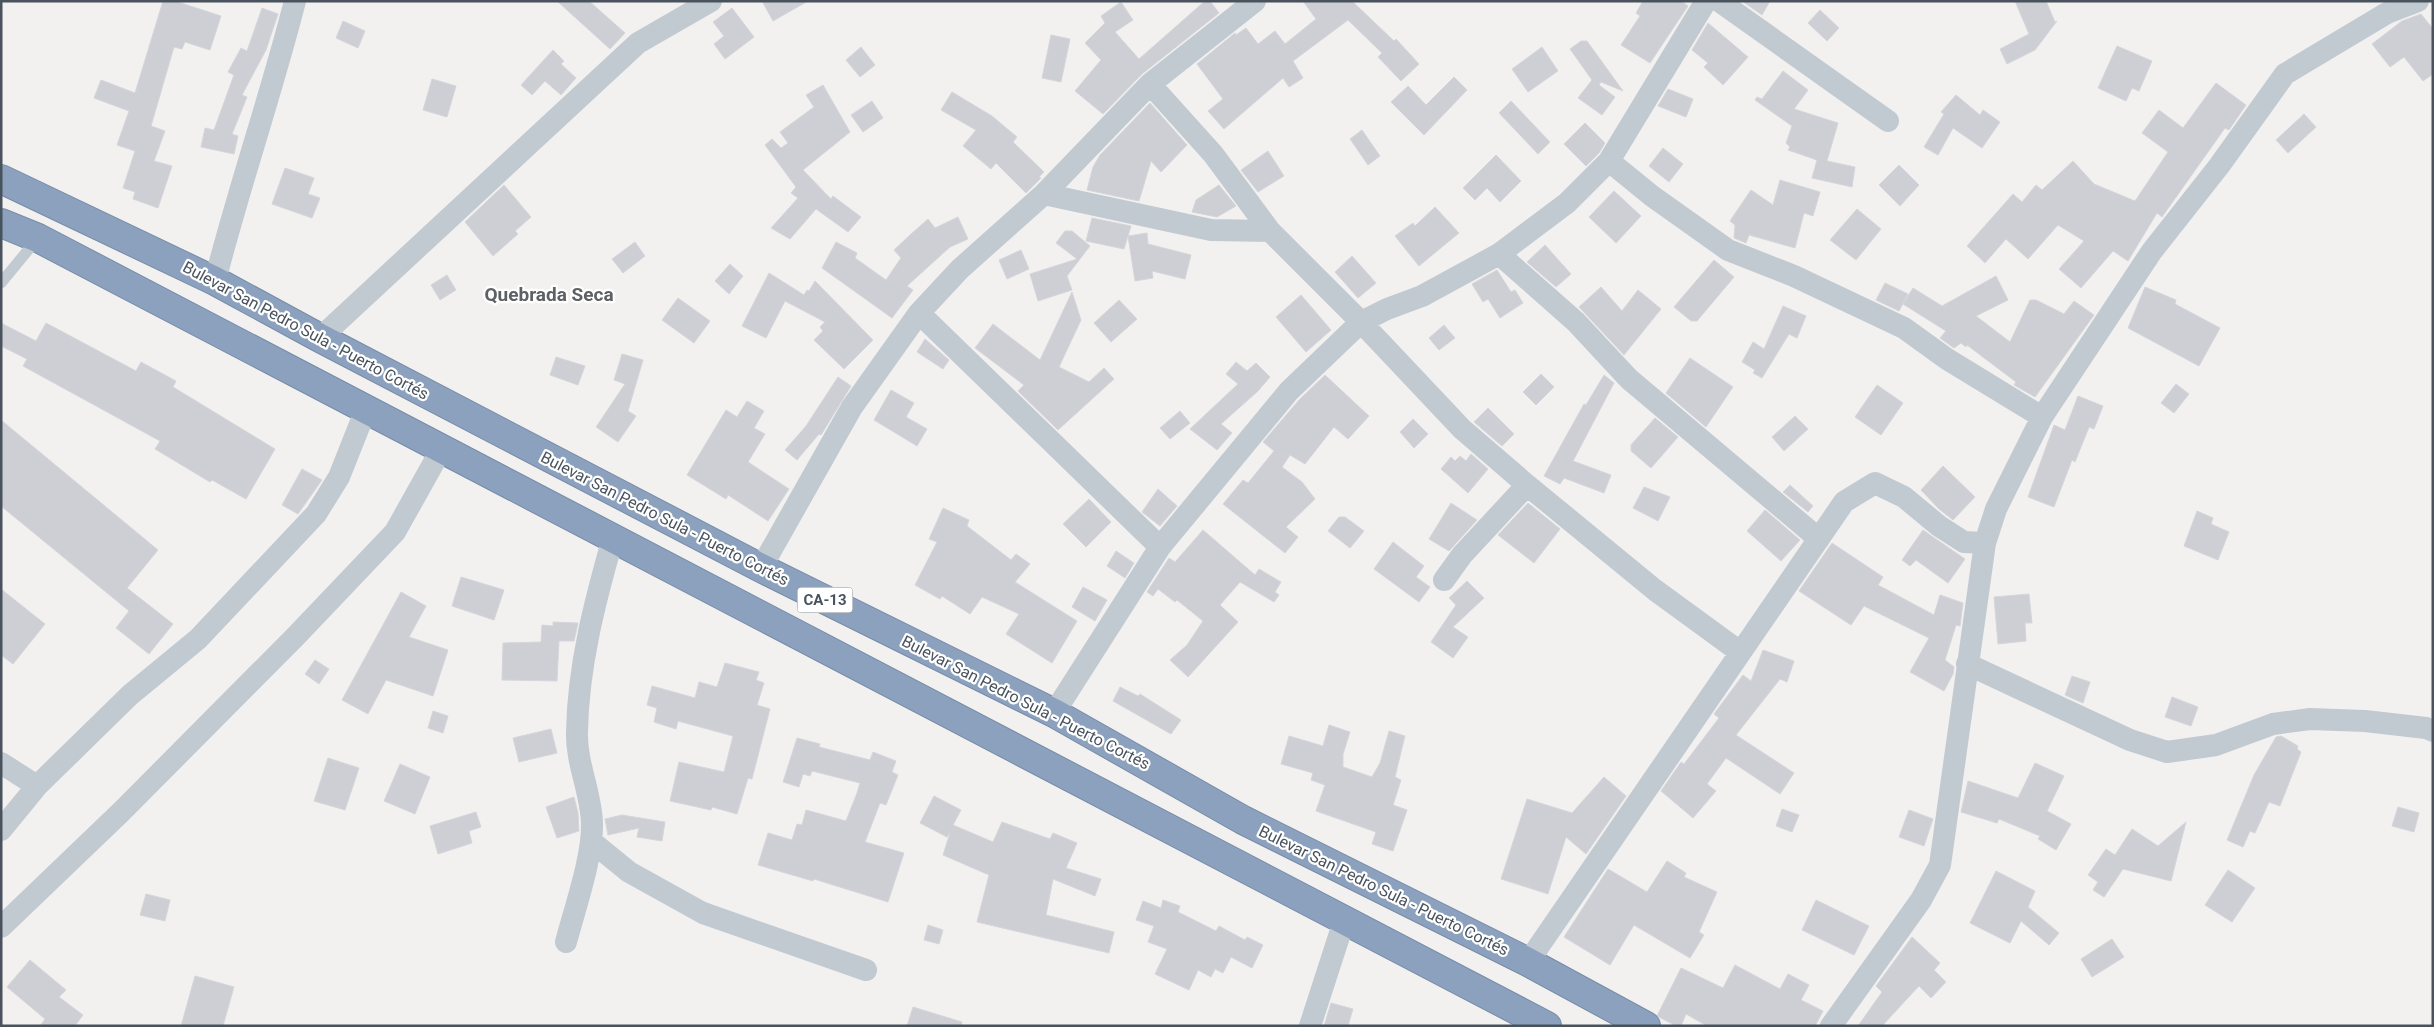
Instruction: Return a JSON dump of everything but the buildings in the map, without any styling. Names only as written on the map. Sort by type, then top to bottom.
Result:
[{"type":"highway","name":"Bulevar San Pedro Sula - Puerto Cortés","points":[[1,179],[215,281],[320,338],[761,568],[1054,713],[1243,820],[1528,962],[1646,1026]]},
{"type":"highway","name":"CA-13","points":[[1,223],[38,238],[1547,1026]]},
{"type":"street","points":[[215,281],[236,198],[275,78],[295,1]]},
{"type":"street","points":[[320,338],[638,43],[711,1]]},
{"type":"street","points":[[761,568],[852,407],[919,313],[960,269],[1044,194],[1150,84],[1255,1]]},
{"type":"street","points":[[1054,713],[1160,547],[1289,391],[1362,322],[1387,308],[1422,296],[1499,254],[1567,203],[1609,161],[1706,1]]},
{"type":"street","points":[[1718,1],[1888,121]]},
{"type":"street","points":[[1831,1026],[1921,900],[1940,865],[1984,543],[1996,509],[2042,417],[2152,251],[2219,166],[2286,74],[2388,13],[2418,1]]},
{"type":"street","points":[[1150,84],[1213,154],[1270,231],[1362,322],[1462,429],[1654,590],[1740,652]]},
{"type":"street","points":[[1609,161],[1652,196],[1728,250],[1794,276],[1904,328],[1947,359],[2042,417]]},
{"type":"street","points":[[1044,194],[1211,230],[1270,231]]},
{"type":"street","points":[[1499,254],[1576,322],[1629,379],[1819,539]]},
{"type":"street","points":[[919,313],[1160,547]]},
{"type":"street","points":[[1,830],[37,786],[130,696],[198,639],[316,514],[339,477],[366,409]]},
{"type":"street","points":[[1,927],[128,805],[395,532],[442,448]]},
{"type":"street","points":[[1528,962],[1844,502],[1875,483],[1904,497],[1939,526],[1964,542],[1984,543]]},
{"type":"street","points":[[1444,580],[1462,555],[1527,485]]},
{"type":"street","points":[[566,942],[591,841],[592,821],[580,765],[577,734],[591,617],[613,538]]},
{"type":"street","points":[[1967,664],[2130,740],[2166,752],[2216,745],[2273,724],[2310,719],[2364,721],[2426,728],[2433,731]]},
{"type":"street","points":[[1,763],[37,786]]},
{"type":"street","points":[[591,841],[629,872],[703,913],[866,970]]},
{"type":"street","points":[[1310,1026],[1344,921]]},
{"type":"lane","points":[[1,283],[38,238]]},
{"type":"district","name":"Quebrada Seca","points":[[549,294]]}]
